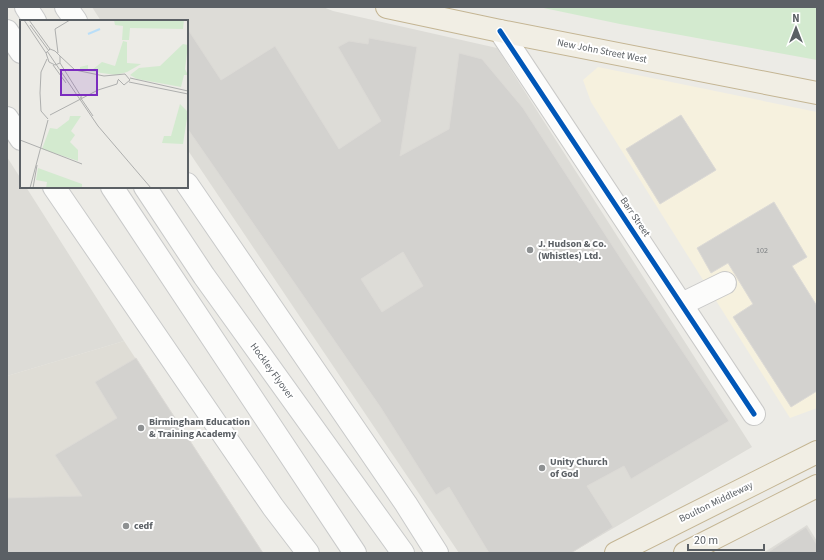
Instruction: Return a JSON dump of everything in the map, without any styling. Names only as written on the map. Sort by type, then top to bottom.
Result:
[{"type":"highway","name":"New John Street West","points":[[387,7],[500,31],[817,93]]},
{"type":"highway","name":"Boulton Middleway","points":[[616,553],[817,452]]},
{"type":"highway","points":[[685,553],[817,486]]},
{"type":"main road","points":[[26,7],[34,20]]},
{"type":"main road","points":[[66,7],[75,20]]},
{"type":"main road","points":[[7,31],[20,50]]},
{"type":"main road","name":"Barr Street","points":[[500,31],[754,414]]},
{"type":"main road","points":[[7,118],[20,138]]},
{"type":"main road","points":[[188,185],[388,478],[437,553]]},
{"type":"main road","points":[[55,188],[273,507],[308,553]]},
{"type":"main road","points":[[113,188],[355,553]]},
{"type":"main road","name":"Hockley Flyover","points":[[146,188],[204,276],[403,553]]},
{"type":"main road","points":[[682,304],[725,283]]},
{"type":"shaded area","points":[[92,7],[323,7],[333,11],[497,48],[752,447],[571,553],[459,553],[188,150],[188,20],[100,20]]},
{"type":"shaded area","points":[[598,67],[817,112],[817,408],[790,418],[591,102],[583,80]]},
{"type":"shaded area","points":[[7,157],[20,177],[20,188],[27,188],[124,341],[7,376]]},
{"type":"shaded area","points":[[124,341],[263,553],[7,553],[7,376]]},
{"type":"shaded area","points":[[807,525],[817,541],[817,553],[763,553]]},
{"type":"green space","points":[[539,7],[817,7],[817,60],[620,24]]},
{"type":"building","points":[[188,30],[221,80],[275,46],[339,149],[381,121],[338,47],[349,41],[368,44],[369,38],[417,47],[400,156],[449,129],[459,53],[482,59],[523,108],[729,421],[631,479],[624,466],[587,486],[613,527],[571,553],[489,553],[449,487],[436,495],[381,408],[188,129]],"holes":[[[403,252],[423,286],[382,312],[361,279]]]},
{"type":"building","points":[[681,115],[716,170],[660,204],[626,149]]},
{"type":"building","points":[[774,202],[807,257],[792,266],[817,306],[817,391],[791,407],[733,317],[753,304],[728,263],[711,273],[697,248]]},
{"type":"building","name":"cedf","points":[[136,358],[263,553],[7,553],[7,498],[82,496],[55,455],[117,418],[95,382]]},
{"type":"building","points":[[806,527],[817,545],[817,553],[767,553]]},
{"type":"cycle path","points":[[500,31],[754,414]]},
{"type":"place","name":"J. Hudson & Co. (Whistles) Ltd.","points":[[530,250]]},
{"type":"place","name":"Birmingham Education & Training Academy","points":[[141,428]]},
{"type":"place","name":"Unity Church of God","points":[[542,468]]},
{"type":"place","name":"cedf","points":[[126,526]]}]
